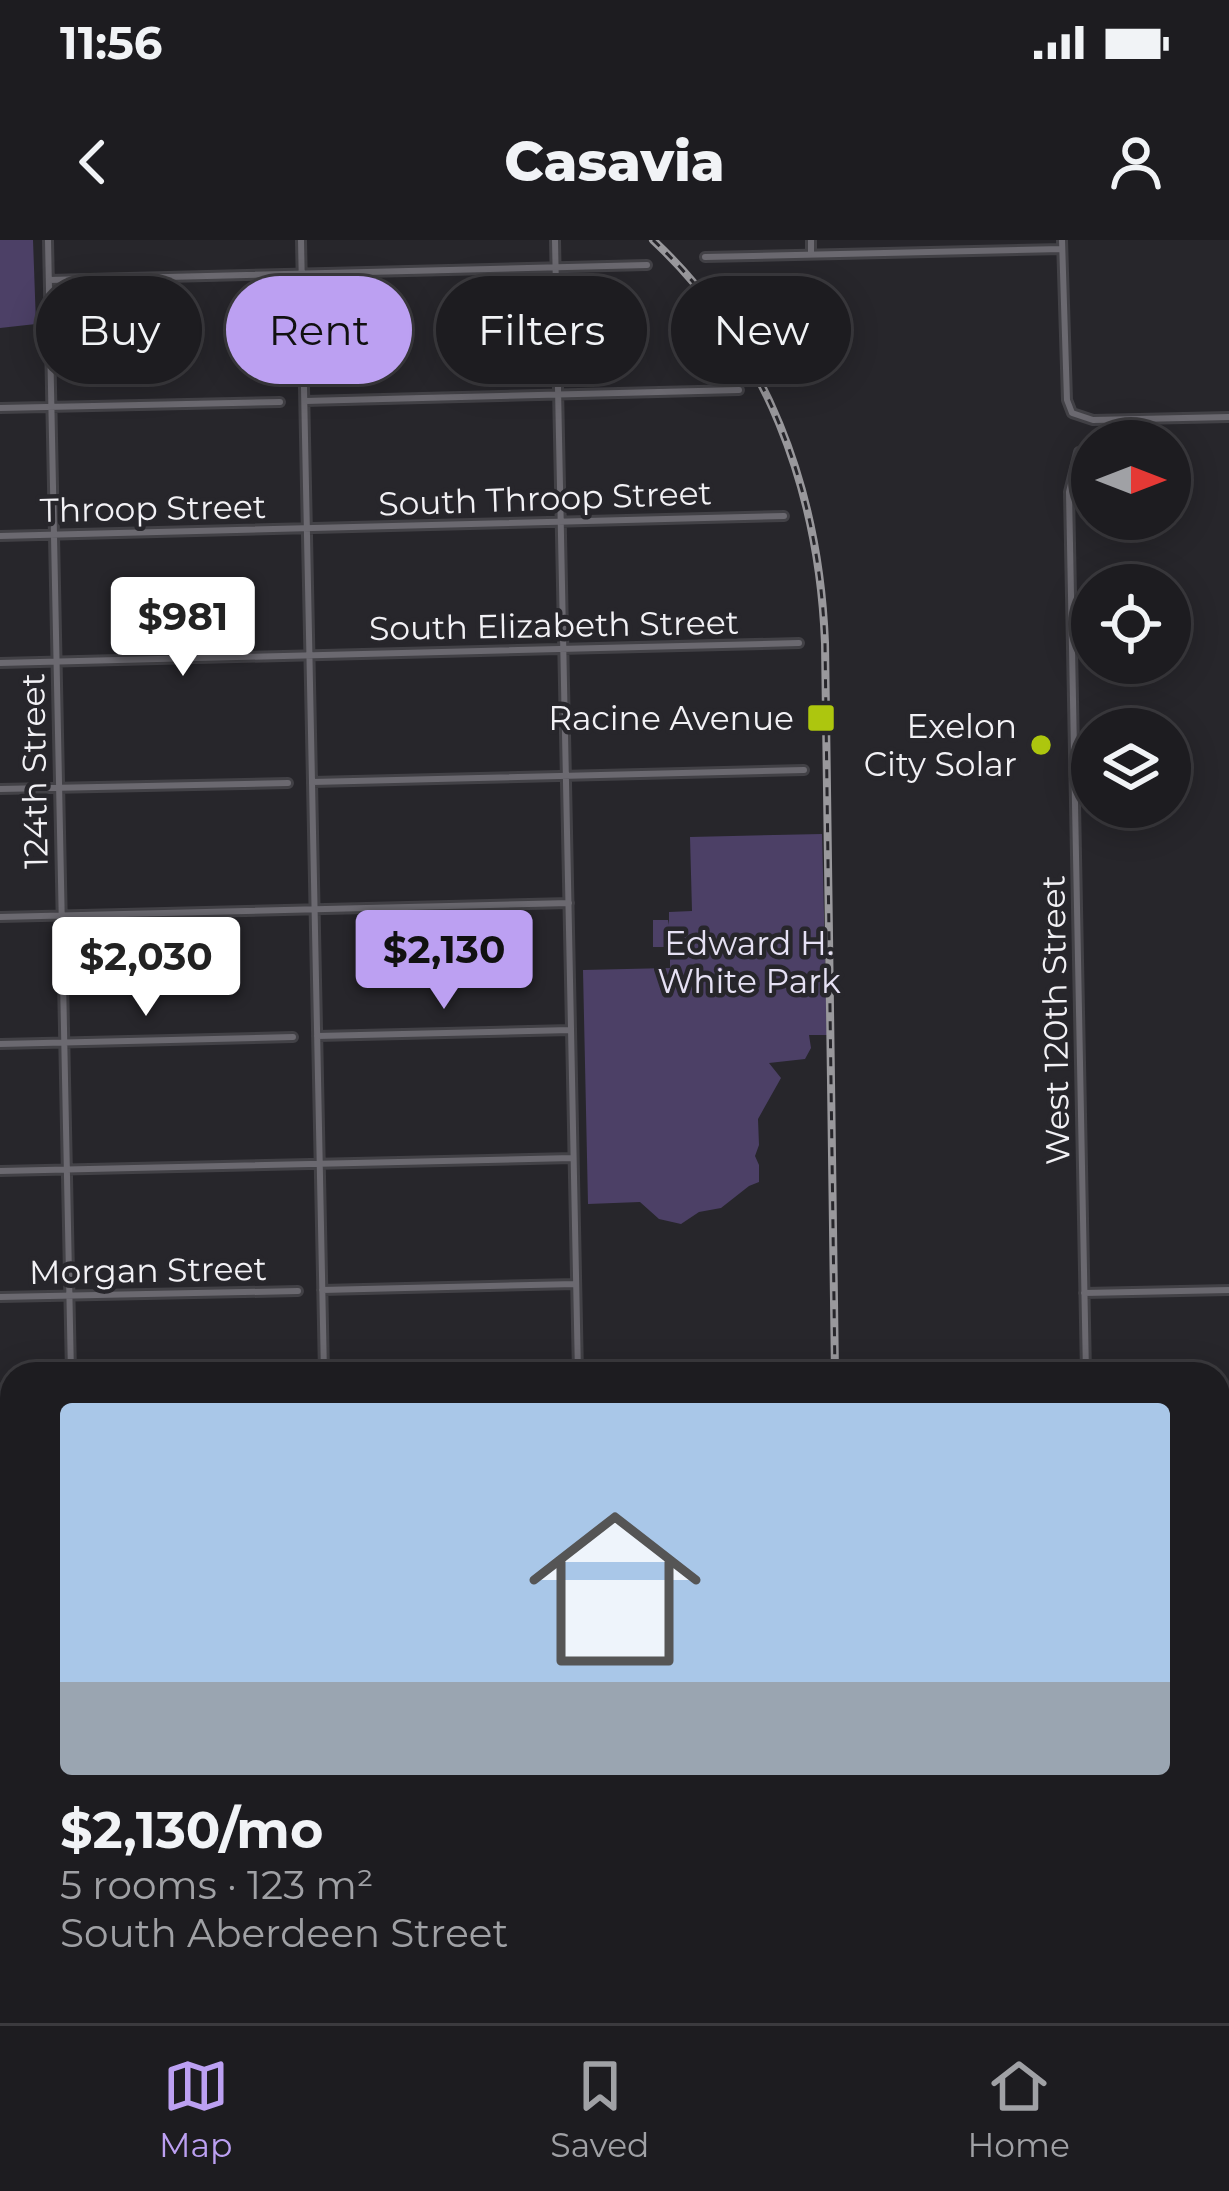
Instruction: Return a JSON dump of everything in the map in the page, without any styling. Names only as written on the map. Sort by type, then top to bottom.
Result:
[{"type":"street","name":"124th Street","points":[[48,240],[49,276]]},
{"type":"street","points":[[301,240],[324,1362]]},
{"type":"street","points":[[556,240],[578,1362]]},
{"type":"street","points":[[811,240],[811,254]]},
{"type":"street","points":[[705,257],[1062,244],[1066,400],[1072,413],[1093,420],[1229,417]]},
{"type":"street","points":[[202,276],[647,265]]},
{"type":"street","name":"124th Street","points":[[51,384],[70,1362]]},
{"type":"street","points":[[304,401],[739,390]]},
{"type":"street","points":[[0,408],[280,402]]},
{"type":"street","name":"West 120th Street","points":[[1071,484],[1086,1362]]},
{"type":"street","name":"South Throop Street","points":[[307,529],[784,516]]},
{"type":"street","name":"Throop Street","points":[[0,536],[307,529]]},
{"type":"street","name":"South Elizabeth Street","points":[[0,663],[799,643]]},
{"type":"street","points":[[312,782],[804,770]]},
{"type":"street","points":[[0,789],[288,783]]},
{"type":"street","points":[[0,917],[568,903]]},
{"type":"street","points":[[317,1036],[571,1030]]},
{"type":"street","points":[[0,1044],[293,1037]]},
{"type":"street","points":[[0,1171],[573,1158]]},
{"type":"street","points":[[322,1290],[576,1284]]},
{"type":"street","points":[[1084,1293],[1229,1290]]},
{"type":"street","name":"Morgan Street","points":[[0,1297],[298,1291]]},
{"type":"green space","points":[[0,240],[33,240],[36,324],[0,328]]},
{"type":"green space","name":"Edward H. White Park","points":[[822,834],[827,1035],[809,1035],[811,1048],[805,1059],[769,1063],[781,1078],[758,1119],[759,1182],[721,1208],[699,1212],[681,1224],[659,1219],[640,1202],[588,1204],[583,970],[670,968],[670,947],[653,947],[653,920],[668,920],[669,925],[669,912],[692,911],[690,837]]},
{"type":"railway","points":[[653,240],[693,282],[756,374],[798,476],[821,586],[835,1362]]},
{"type":"place","name":"Racine Avenue","points":[[821,718]]},
{"type":"place","name":"Exelon City Solar","points":[[1041,745]]}]
